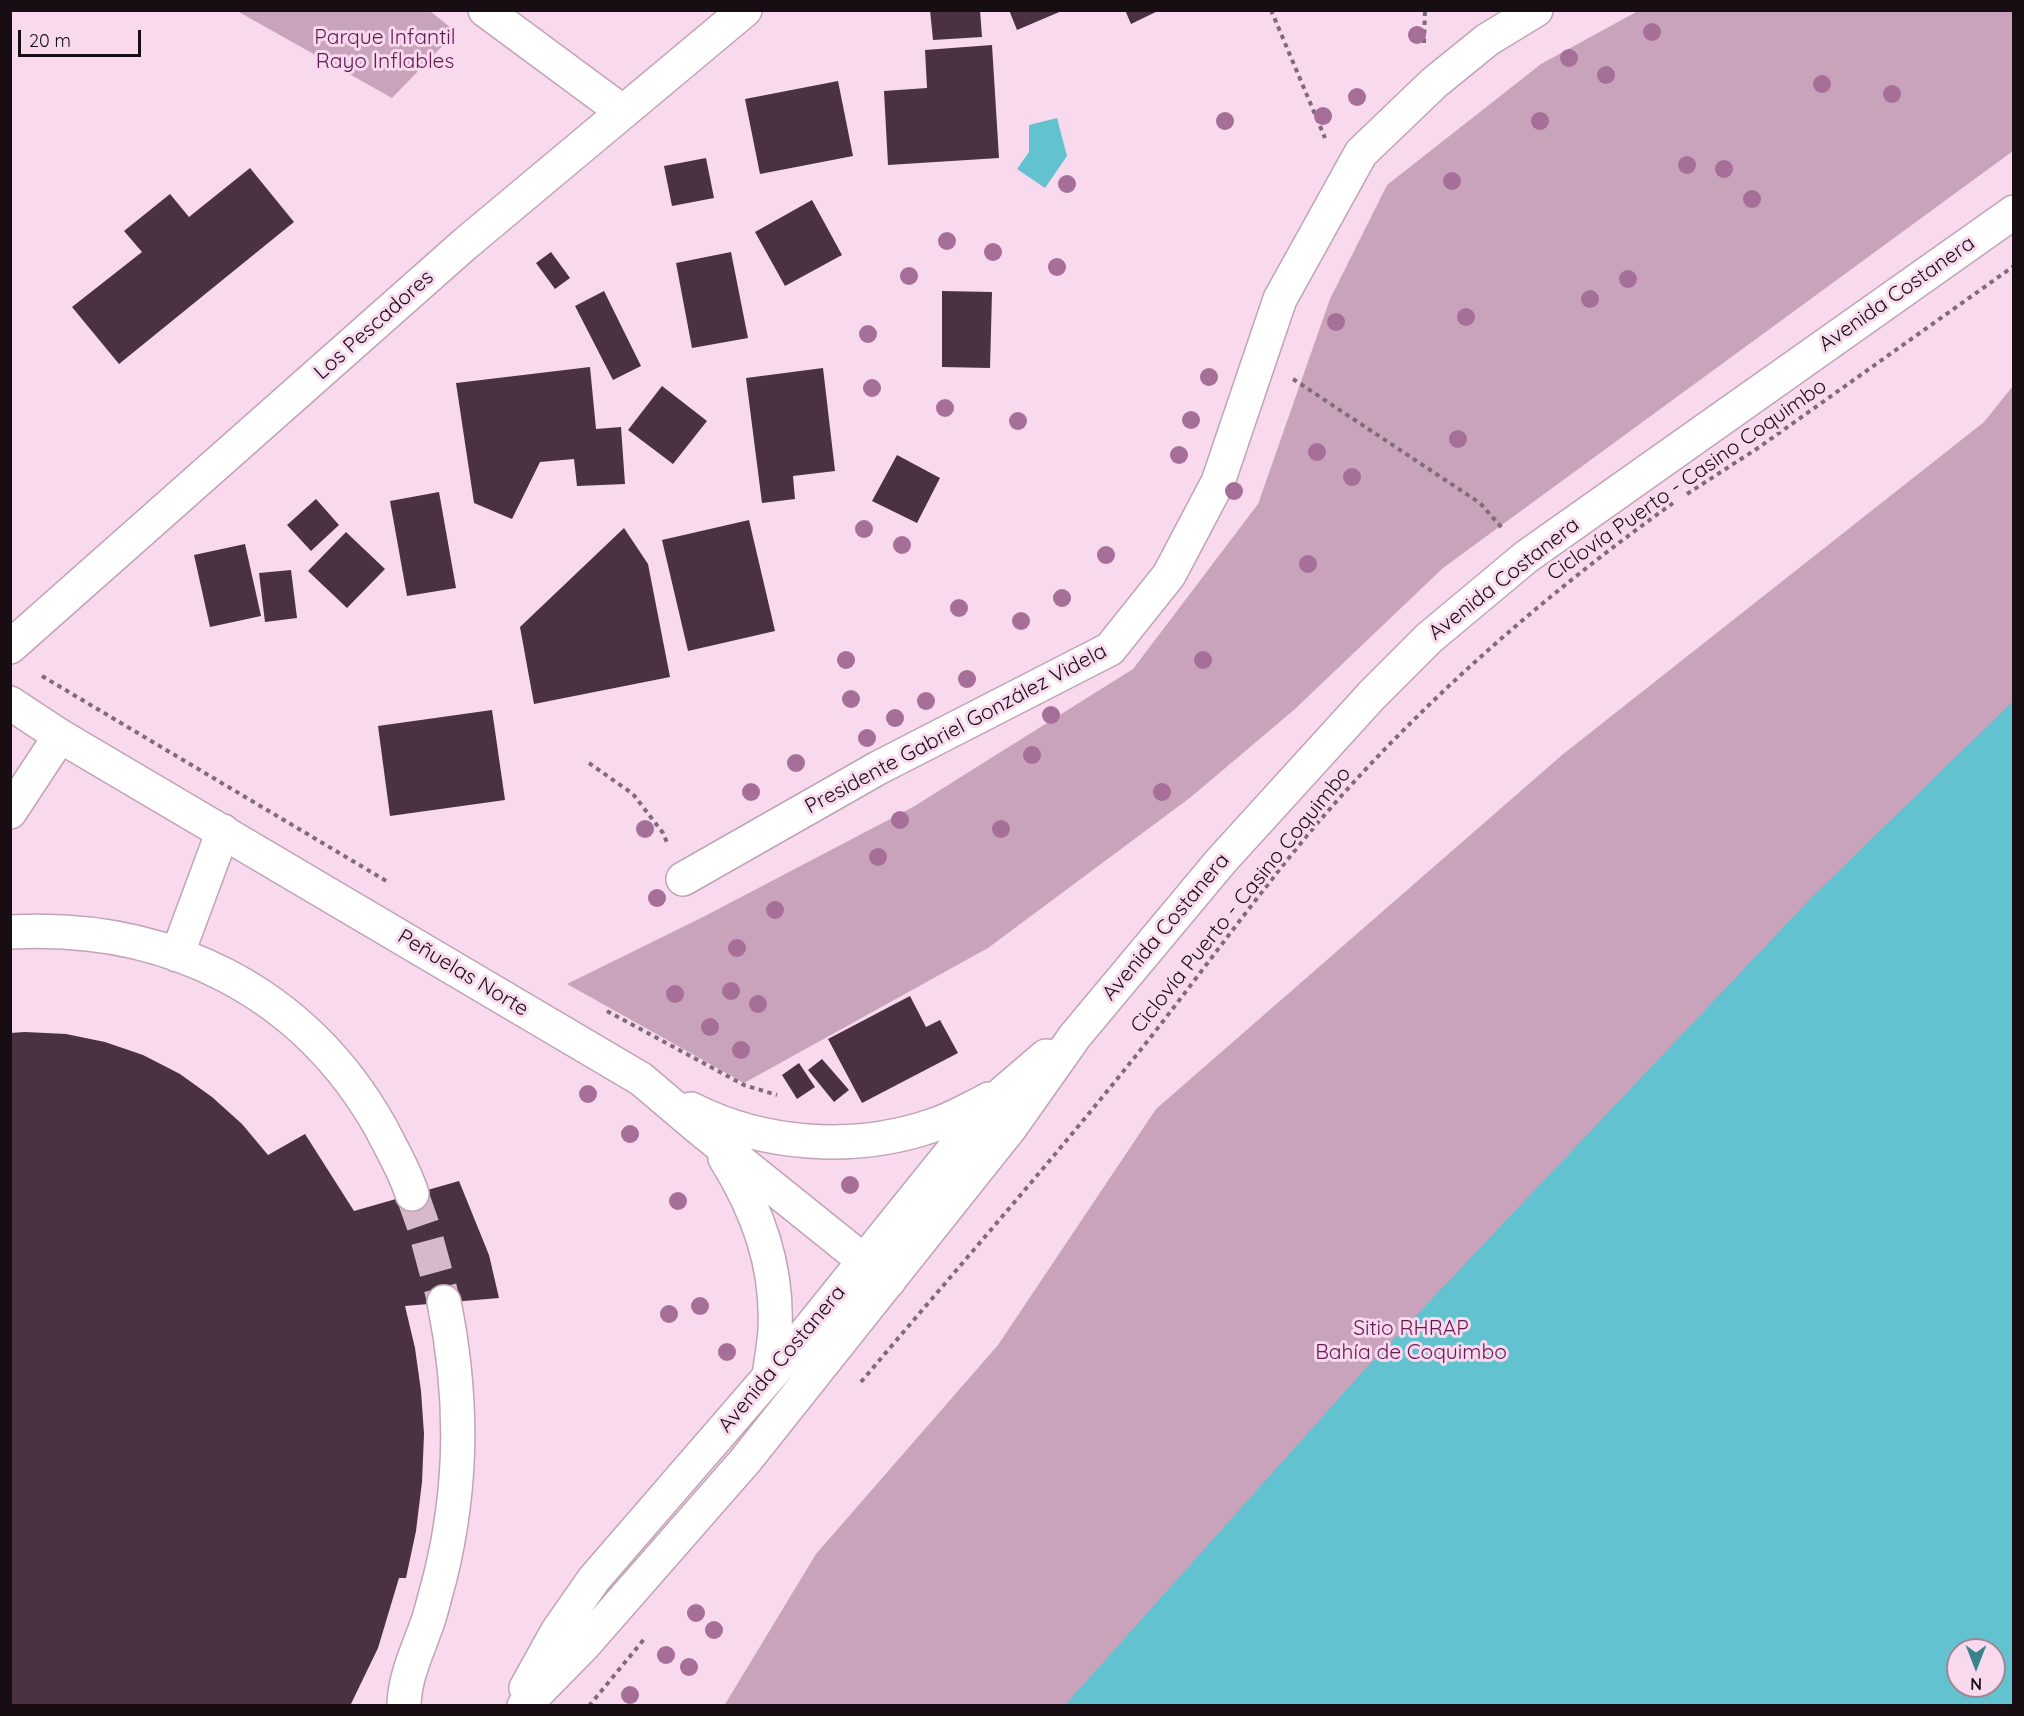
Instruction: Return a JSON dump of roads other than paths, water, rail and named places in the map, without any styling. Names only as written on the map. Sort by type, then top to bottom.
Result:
[{"type":"main road","points":[[485,10],[623,112]]},
{"type":"main road","name":"Los Pescadores","points":[[10,647],[456,252],[745,10]]},
{"type":"main road","name":"Presidente Gabriel González Videla","points":[[683,879],[878,768],[1110,649],[1169,575],[1218,482],[1280,299],[1361,153],[1434,83],[1487,40],[1536,10]]},
{"type":"main road","name":"Avenida Costanera","points":[[517,1706],[557,1632],[594,1579],[769,1376],[876,1272],[1010,1128],[1075,1036],[1221,861],[1372,695],[1429,638],[1526,557],[2013,212]]},
{"type":"main road","name":"Peñuelas Norte","points":[[15,706],[60,736],[640,1078],[876,1272]]},
{"type":"main road","points":[[10,812],[60,736]]},
{"type":"main road","points":[[177,955],[223,831]]},
{"type":"main road","points":[[10,932],[58,932],[137,943],[220,971],[252,990],[280,1009],[307,1033],[353,1085],[393,1150],[412,1194]]},
{"type":"main road","name":"Avenida Costanera","points":[[524,1706],[584,1645],[745,1461],[876,1272],[974,1124],[1036,1063],[1075,1036]]},
{"type":"main road","points":[[640,1078],[672,1099],[705,1116],[777,1137],[814,1142],[844,1142],[905,1134],[934,1126],[1004,1092]]},
{"type":"main road","points":[[700,1129],[724,1157],[744,1188],[759,1222],[769,1257],[774,1293],[775,1329],[769,1376]]},
{"type":"main road","points":[[404,1706],[404,1692],[440,1578],[455,1497],[459,1415],[453,1354],[444,1302]]},
{"type":"water","points":[[1057,118],[1067,156],[1045,188],[1017,169],[1029,152],[1029,125]]},
{"type":"water","points":[[2013,701],[2013,1705],[1065,1705],[1357,1378],[1811,898]]},
{"type":"tunnel","points":[[412,1194],[424,1228],[444,1302]]},
{"type":"park label","name":"Parque Infantil Rayo Inflables","points":[[385,50]]},
{"type":"park label","name":"Sitio RHRAP Bahía de Coquimbo","points":[[1411,1341]]}]
